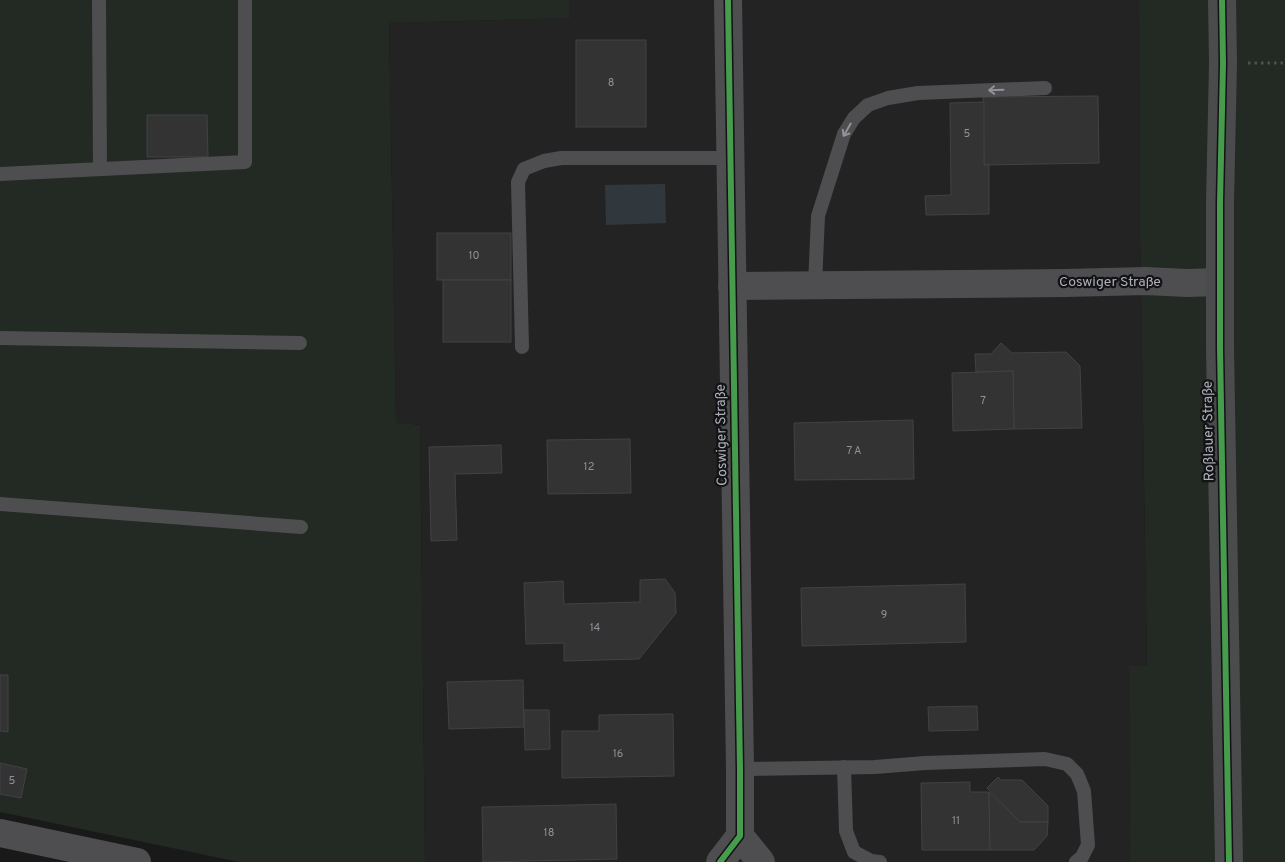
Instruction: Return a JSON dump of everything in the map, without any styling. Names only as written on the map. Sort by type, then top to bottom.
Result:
[{"type":"main road","name":"Roßlauer Straße","points":[[1222,0],[1223,63],[1219,282],[1229,862]]},
{"type":"street","name":"Coswiger Straße","points":[[728,0],[740,836]]},
{"type":"street","name":"Coswiger Straße","points":[[732,286],[1146,281],[1219,282]]},
{"type":"street","points":[[0,833],[138,862]]},
{"type":"street","points":[[720,862],[740,836],[761,862]]},
{"type":"lane","points":[[99,0],[100,169]]},
{"type":"lane","points":[[0,174],[245,162],[245,0]]},
{"type":"lane","points":[[815,285],[818,216],[844,134],[854,118],[868,105],[888,98],[918,93],[1045,88]]},
{"type":"lane","points":[[522,347],[518,182],[524,169],[544,161],[561,158],[730,158]]},
{"type":"lane","points":[[0,338],[300,343]]},
{"type":"lane","points":[[0,504],[302,527]]},
{"type":"lane","points":[[740,769],[1045,759],[1066,764],[1077,774],[1084,791],[1088,845],[1082,857],[1076,862]]},
{"type":"lane","points":[[844,767],[846,831],[854,852],[880,862]]},
{"type":"path","points":[[1223,63],[1285,63]]},
{"type":"shaded area","points":[[0,0],[569,0],[570,18],[389,23],[396,422],[420,425],[425,862],[239,862],[0,812]]},
{"type":"shaded area","points":[[569,0],[1139,0],[1140,232],[1147,666],[1129,667],[1130,862],[425,862],[420,425],[396,422],[389,23],[569,18]]},
{"type":"shaded area","points":[[1139,0],[1285,0],[1285,862],[1130,862],[1129,666],[1147,666],[1140,232]]},
{"type":"shaded area","points":[[665,184],[666,223],[606,225],[605,185]]},
{"type":"building","points":[[576,40],[646,40],[646,127],[576,127]]},
{"type":"building","points":[[1098,96],[1099,163],[984,165],[983,97]]},
{"type":"building","points":[[984,102],[984,165],[989,165],[989,214],[926,215],[925,196],[951,195],[950,103]]},
{"type":"building","points":[[147,115],[207,115],[208,157],[147,157]]},
{"type":"building","points":[[437,233],[511,233],[511,280],[437,280]]},
{"type":"building","points":[[443,280],[511,280],[511,342],[443,342]]},
{"type":"building","points":[[1001,343],[1012,353],[1066,352],[1080,366],[1082,428],[1014,429],[1013,371],[976,372],[975,354],[991,354]]},
{"type":"building","points":[[1013,371],[1014,429],[953,431],[952,373]]},
{"type":"building","points":[[913,420],[914,479],[795,480],[794,423]]},
{"type":"building","points":[[630,439],[631,493],[548,494],[547,440]]},
{"type":"building","points":[[501,445],[502,473],[455,474],[457,540],[431,541],[429,447]]},
{"type":"building","points":[[665,579],[675,593],[676,613],[639,659],[564,661],[564,643],[526,644],[524,583],[563,581],[564,604],[640,602],[640,580]]},
{"type":"building","points":[[965,584],[966,642],[802,646],[801,588]]},
{"type":"building","points":[[0,675],[8,675],[8,732],[0,731]]},
{"type":"building","points":[[523,680],[524,727],[449,729],[447,682]]},
{"type":"building","points":[[977,706],[978,730],[929,731],[928,707]]},
{"type":"building","points":[[524,710],[549,710],[550,749],[525,750]]},
{"type":"building","points":[[673,714],[674,776],[562,778],[562,731],[599,731],[599,715]]},
{"type":"building","points":[[0,763],[27,769],[21,798],[0,794]]},
{"type":"building","points":[[998,777],[1001,780],[1022,780],[1048,806],[1048,822],[1020,822],[987,788]]},
{"type":"building","points":[[970,782],[970,792],[989,792],[990,850],[922,850],[921,783]]},
{"type":"building","points":[[989,792],[1020,822],[1048,822],[1047,836],[1034,850],[990,850]]},
{"type":"building","points":[[616,804],[617,859],[483,862],[482,807]]},
{"type":"cycle path","points":[[720,862],[740,836],[728,0]]},
{"type":"cycle path","points":[[1222,0],[1220,348],[1229,862]]}]
